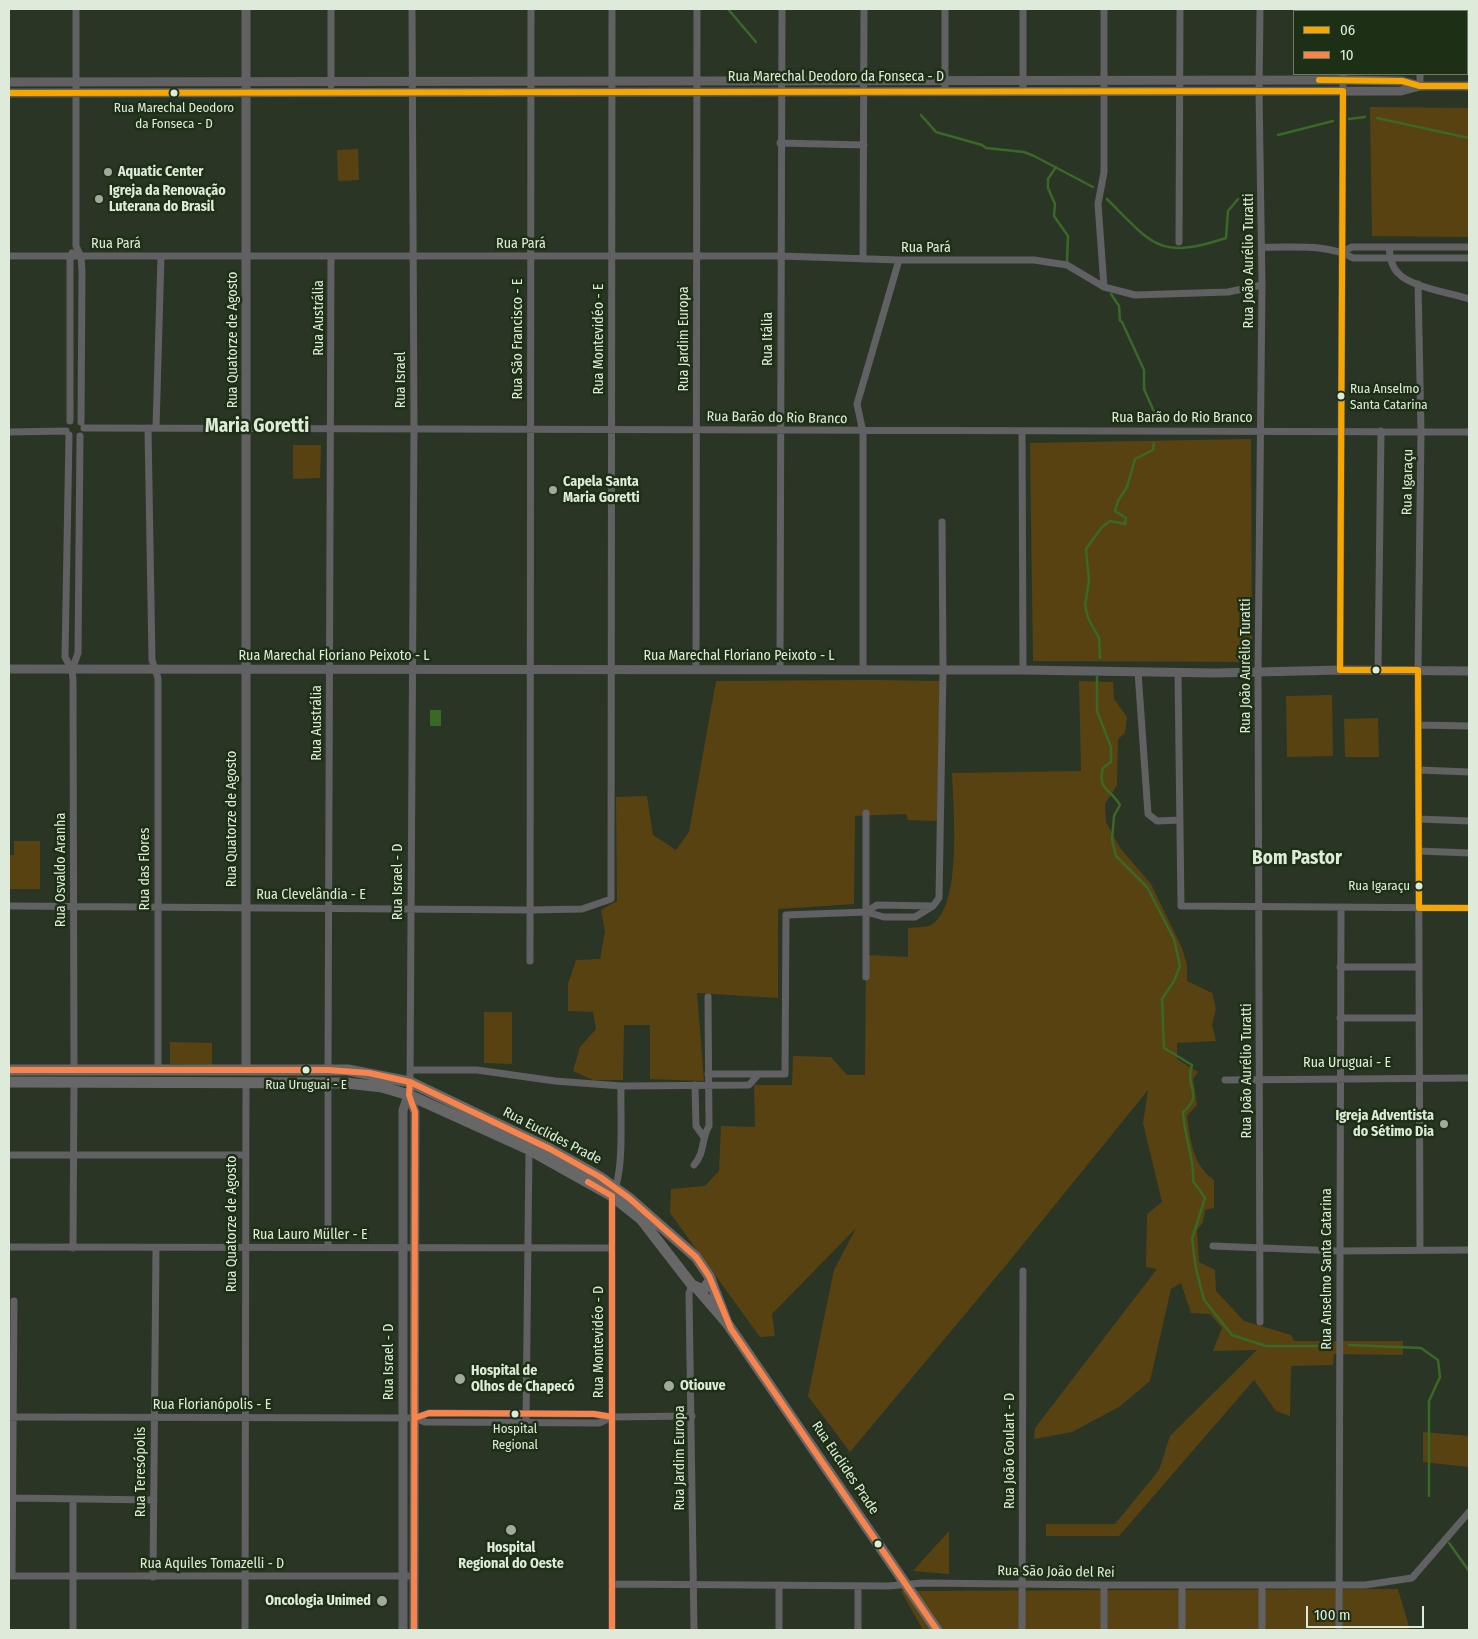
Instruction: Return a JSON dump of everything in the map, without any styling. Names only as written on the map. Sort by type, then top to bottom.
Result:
[{"type":"main road","points":[[9,1070],[328,1070],[369,1073],[410,1082]]},
{"type":"main road","points":[[9,1082],[328,1083],[382,1088],[409,1095]]},
{"type":"main road","name":"Rua Euclides Prade","points":[[410,1082],[530,1145],[614,1192],[696,1257],[711,1280],[727,1323]]},
{"type":"main road","name":"Rua Euclides Prade","points":[[409,1095],[530,1145]]},
{"type":"main road","name":"Rua Euclides Prade","points":[[614,1192],[641,1219],[694,1286],[727,1323],[937,1630]]},
{"type":"main road","points":[[676,1264],[676,1258],[680,1253],[691,1254]]},
{"type":"main road","points":[[694,1286],[706,1289],[711,1280]]},
{"type":"street","points":[[9,432],[68,433],[72,437],[80,436],[82,425],[81,257],[76,246],[76,9]]},
{"type":"street","name":"Rua Quatorze de Agosto","points":[[245,1630],[248,92],[245,82],[246,9]]},
{"type":"street","points":[[331,9],[331,86]]},
{"type":"street","name":"Rua Israel","points":[[412,9],[414,428],[412,669]]},
{"type":"street","name":"Rua São Francisco - E","points":[[530,961],[531,9]]},
{"type":"street","name":"Rua Montevidéo - E","points":[[611,669],[612,9]]},
{"type":"street","name":"Rua Jardim Europa","points":[[696,669],[697,9]]},
{"type":"street","name":"Rua Itália","points":[[780,670],[780,144],[782,9]]},
{"type":"street","points":[[863,259],[864,9]]},
{"type":"street","points":[[945,9],[945,91]]},
{"type":"street","points":[[1023,9],[1023,91]]},
{"type":"street","points":[[1104,9],[1104,172],[1098,204],[1104,287]]},
{"type":"street","points":[[1179,242],[1180,9]]},
{"type":"street","name":"Rua João Aurélio Turatti","points":[[1260,9],[1259,91],[1262,247],[1258,671],[1260,1322]]},
{"type":"street","points":[[1420,75],[1420,86]]},
{"type":"street","points":[[1340,670],[1343,77]]},
{"type":"street","name":"Rua Marechal Deodoro da Fonseca - D","points":[[531,86],[612,80],[1259,80],[1343,77],[1402,81],[1420,86]]},
{"type":"street","name":"Rua Marechal Deodoro da Fonseca - D","points":[[9,82],[292,82],[331,86],[531,86],[612,91],[1401,91],[1420,86],[1469,86]]},
{"type":"street","points":[[292,82],[292,92]]},
{"type":"street","name":"Rua Marechal Deodoro da Fonseca - D","points":[[76,93],[292,92],[331,86]]},
{"type":"street","points":[[9,92],[76,93]]},
{"type":"street","points":[[780,144],[864,145]]},
{"type":"street","points":[[68,433],[70,422],[70,256],[76,246]]},
{"type":"street","points":[[1262,247],[1318,248],[1342,252],[1353,258],[1469,258]]},
{"type":"street","points":[[1342,252],[1352,247],[1469,247]]},
{"type":"street","points":[[1389,247],[1390,258],[1397,272],[1407,280],[1469,299]]},
{"type":"street","name":"Rua Pará","points":[[9,256],[781,256],[899,260],[1034,260],[1067,265],[1104,287],[1135,295],[1228,292],[1262,285]]},
{"type":"street","points":[[156,428],[161,256]]},
{"type":"street","name":"Rua Austrália","points":[[328,1070],[331,256]]},
{"type":"street","points":[[864,670],[863,432],[857,404],[899,260]]},
{"type":"street","name":"Rua Igaraçu","points":[[1418,284],[1421,432],[1418,670],[1420,1250]]},
{"type":"street","points":[[70,298],[82,298]]},
{"type":"street","points":[[70,338],[81,339]]},
{"type":"street","points":[[69,384],[81,384]]},
{"type":"street","name":"Rua Barão do Rio Branco","points":[[70,422],[82,425],[148,428],[611,428],[863,432],[1341,430],[1469,432]]},
{"type":"street","name":"Rua das Flores","points":[[148,428],[152,660],[158,678],[158,1070]]},
{"type":"street","points":[[1378,670],[1381,431]]},
{"type":"street","points":[[1022,432],[1023,670]]},
{"type":"street","name":"Rua Osvaldo Aranha","points":[[68,433],[65,657],[72,670]]},
{"type":"street","name":"Rua Osvaldo Aranha","points":[[74,1070],[72,670],[78,653],[80,436]]},
{"type":"street","points":[[708,1074],[785,1074],[786,915],[866,912],[884,917],[915,917],[933,906],[939,898],[943,670],[942,522]]},
{"type":"street","points":[[66,556],[79,557]]},
{"type":"street","name":"Rua Marechal Floriano Peixoto - L","points":[[9,669],[1469,671]]},
{"type":"street","name":"Rua Israel - D","points":[[403,1630],[403,1110],[409,1095],[411,1070],[412,669]]},
{"type":"street","name":"Rua Clevelândia - E","points":[[9,906],[530,910],[582,909],[611,899],[611,669]]},
{"type":"street","points":[[1138,672],[1148,814],[1157,821],[1180,820]]},
{"type":"street","points":[[1178,672],[1181,906],[1469,908]]},
{"type":"street","points":[[1419,725],[1469,726]]},
{"type":"street","points":[[1419,770],[1469,772]]},
{"type":"street","points":[[866,812],[866,977]]},
{"type":"street","points":[[1419,819],[1469,820]]},
{"type":"street","points":[[1419,851],[1469,853]]},
{"type":"street","points":[[866,912],[877,905],[933,906]]},
{"type":"street","name":"Rua Anselmo Santa Catarina","points":[[1339,1630],[1341,907]]},
{"type":"street","points":[[1340,967],[1419,967]]},
{"type":"street","points":[[694,1165],[702,1154],[703,1136],[709,1126],[708,997]]},
{"type":"street","points":[[1340,1018],[1419,1018]]},
{"type":"street","points":[[411,1070],[478,1070],[555,1081],[621,1086],[749,1085],[759,1074]]},
{"type":"street","name":"Rua Uruguai - E","points":[[1225,1080],[1469,1078]]},
{"type":"street","points":[[73,1248],[74,1082]]},
{"type":"street","points":[[328,1083],[328,1248]]},
{"type":"street","points":[[695,1085],[696,1126],[703,1136]]},
{"type":"street","name":"Rua Montevidéo - D","points":[[612,1630],[612,1248],[614,1192],[619,1172],[621,1086]]},
{"type":"street","name":"Rua Israel - D","points":[[409,1095],[415,1112],[414,1630]]},
{"type":"street","points":[[696,1126],[709,1126]]},
{"type":"street","points":[[526,1423],[527,1248],[530,1145]]},
{"type":"street","points":[[9,1155],[246,1155]]},
{"type":"street","points":[[1213,1246],[1339,1251],[1469,1250]]},
{"type":"street","name":"Rua Lauro Müller - E","points":[[9,1248],[612,1248]]},
{"type":"street","name":"Rua Teresópolis","points":[[153,1577],[156,1248]]},
{"type":"street","name":"Rua João Goulart - D","points":[[1022,1630],[1023,1271]]},
{"type":"street","name":"Rua Jardim Europa","points":[[694,1286],[689,1293],[694,1630]]},
{"type":"street","points":[[10,1576],[13,1498],[11,1417],[14,1301]]},
{"type":"street","name":"Rua Florianópolis - E","points":[[415,1418],[425,1413],[594,1414],[612,1417],[692,1416]]},
{"type":"street","name":"Rua Florianópolis - E","points":[[11,1417],[415,1418],[425,1422],[599,1424],[612,1417]]},
{"type":"street","points":[[13,1498],[154,1500]]},
{"type":"street","points":[[73,1499],[73,1630]]},
{"type":"street","name":"Rua São João del Rei","points":[[612,1584],[1340,1586],[1374,1584],[1412,1578],[1469,1512]]},
{"type":"street","name":"Rua Aquiles Tomazelli - D","points":[[10,1576],[415,1576]]},
{"type":"street","points":[[779,1585],[779,1630]]},
{"type":"street","points":[[1104,1585],[1104,1630]]},
{"type":"street","points":[[1182,1585],[1182,1630]]},
{"type":"street","points":[[1262,1585],[1262,1630]]},
{"type":"street","points":[[858,1586],[858,1630]]},
{"type":"shaded area","points":[[1370,107],[1469,108],[1469,237],[1372,236]]},
{"type":"shaded area","points":[[358,149],[359,180],[338,181],[337,150]]},
{"type":"shaded area","points":[[1251,439],[1252,662],[1033,661],[1030,443]]},
{"type":"shaded area","points":[[293,445],[321,445],[320,478],[293,479]]},
{"type":"shaded area","points":[[716,681],[940,681],[937,821],[908,820],[906,814],[855,816],[854,904],[778,909],[778,998],[697,993],[704,1081],[650,1079],[650,1025],[624,1025],[623,1080],[593,1080],[573,1071],[580,1047],[596,1029],[593,1012],[568,1011],[568,984],[576,960],[600,959],[605,932],[601,910],[617,901],[616,797],[647,796],[653,835],[676,850],[689,832]]},
{"type":"shaded area","points":[[1079,681],[1113,682],[1114,699],[1127,717],[1125,733],[1118,739],[1117,785],[1105,804],[1106,822],[1120,848],[1151,884],[1182,948],[1187,965],[1187,981],[1212,993],[1216,1008],[1212,1025],[1216,1041],[1177,1043],[1177,1059],[1198,1072],[1193,1079],[1197,1105],[1187,1116],[1188,1125],[1191,1143],[1197,1160],[1214,1180],[1214,1208],[1205,1210],[1203,1222],[1197,1230],[1199,1262],[1215,1270],[1216,1291],[1244,1321],[1291,1335],[1294,1341],[1403,1341],[1403,1355],[1334,1354],[1333,1365],[1291,1366],[1290,1416],[1276,1411],[1254,1380],[1119,1536],[1046,1536],[1046,1524],[1115,1524],[1159,1470],[1170,1436],[1257,1350],[1213,1351],[1222,1328],[1210,1314],[1191,1313],[1181,1283],[1171,1289],[1150,1381],[1119,1407],[1072,1432],[1034,1439],[1035,1428],[1157,1269],[1146,1267],[1147,1214],[1162,1202],[1143,1123],[1148,1090],[1007,1264],[850,1452],[808,1396],[834,1270],[856,1228],[772,1314],[775,1336],[760,1337],[670,1213],[671,1189],[705,1186],[719,1171],[721,1126],[755,1127],[754,1085],[792,1085],[793,1056],[831,1057],[847,1075],[865,1075],[866,955],[908,957],[908,928],[931,925],[941,915],[948,898],[954,855],[952,773],[1081,771]]},
{"type":"shaded area","points":[[1332,695],[1333,756],[1287,757],[1286,696]]},
{"type":"shaded area","points":[[430,710],[441,710],[441,726],[430,726]]},
{"type":"shaded area","points":[[1378,718],[1379,757],[1345,757],[1344,719]]},
{"type":"shaded area","points":[[14,841],[40,841],[40,889],[9,889],[9,855],[14,855]]},
{"type":"shaded area","points":[[484,1012],[512,1012],[512,1064],[484,1063]]},
{"type":"shaded area","points":[[170,1042],[212,1043],[212,1065],[170,1064]]},
{"type":"shaded area","points":[[1423,1432],[1469,1436],[1469,1467],[1423,1462]]},
{"type":"shaded area","points":[[949,1531],[949,1574],[913,1571]]},
{"type":"shaded area","points":[[1398,1589],[1410,1630],[923,1630],[901,1591]]},
{"type":"waterway","points":[[728,9],[756,42]]},
{"type":"waterway","points":[[921,115],[936,132],[982,145],[986,148],[1024,152],[1093,187]]},
{"type":"waterway","points":[[1349,119],[1365,117]]},
{"type":"waterway","points":[[1377,118],[1469,138]]},
{"type":"waterway","points":[[1278,135],[1333,121]]},
{"type":"waterway","points":[[1056,167],[1048,179],[1048,188],[1055,204],[1054,216],[1068,236],[1067,262]]},
{"type":"waterway","points":[[1107,199],[1147,237],[1159,244],[1186,248],[1226,238],[1228,211],[1238,199]]},
{"type":"waterway","points":[[1111,294],[1119,306],[1120,321],[1144,370],[1144,389],[1159,423]]},
{"type":"waterway","points":[[1100,658],[1099,638],[1088,618],[1085,605],[1089,582],[1086,549],[1102,527],[1110,521],[1125,524],[1126,518],[1115,511],[1118,501],[1127,487],[1135,459],[1153,450],[1154,443]]},
{"type":"waterway","points":[[1097,677],[1097,711],[1111,747],[1111,762],[1103,768],[1102,781],[1103,785],[1120,805],[1114,816],[1112,840],[1116,856],[1147,887],[1174,939],[1180,966],[1174,981],[1162,999],[1164,1048],[1192,1065],[1190,1080],[1193,1100],[1183,1112],[1193,1181],[1205,1198],[1192,1239],[1196,1269],[1204,1300],[1232,1335],[1266,1346],[1331,1346]]},
{"type":"waterway","points":[[1349,1345],[1421,1348],[1438,1360],[1440,1377],[1429,1401],[1429,1496]]},
{"type":"waterway","points":[[1449,1543],[1469,1571]]},
{"type":"transit line","name":"06","points":[[1319,80],[1402,81],[1420,86],[1469,86]]},
{"type":"transit line","name":"06","points":[[9,93],[1343,91],[1340,670],[1418,670],[1419,908],[1469,908]]},
{"type":"transit line","name":"10","points":[[9,1070],[328,1070],[369,1073],[410,1082],[550,1149],[600,1177],[629,1198],[696,1257],[709,1276],[731,1329],[937,1630]]},
{"type":"transit line","name":"10","points":[[410,1082],[409,1095],[415,1112],[414,1630]]},
{"type":"transit line","name":"10","points":[[588,1182],[612,1196],[612,1630]]},
{"type":"transit line","name":"10","points":[[415,1418],[429,1413],[594,1414],[612,1417]]},
{"type":"place","name":"Rua Marechal Deodoro da Fonseca - D","points":[[174,93]]},
{"type":"place","name":"Aquatic Center","points":[[108,172]]},
{"type":"place","name":"Igreja da Renovação Luterana do Brasil","points":[[99,199]]},
{"type":"place","name":"Rua Anselmo Santa Catarina","points":[[1341,396]]},
{"type":"place","name":"Capela Santa Maria Goretti","points":[[553,490]]},
{"type":"place","name":"Rua Igaraçu","points":[[1419,886]]},
{"type":"place","name":"Rua Uruguai - E","points":[[306,1070]]},
{"type":"place","name":"Igreja Adventista do Sétimo Dia","points":[[1444,1124]]},
{"type":"place","name":"Hospital de Olhos de Chapecó","points":[[460,1379]]},
{"type":"place","name":"Otiouve","points":[[669,1386]]},
{"type":"place","name":"Hospital Regional","points":[[515,1414]]},
{"type":"place","name":"Hospital Regional do Oeste","points":[[511,1530]]},
{"type":"place","name":"Oncologia Unimed","points":[[382,1601]]},
{"type":"district","name":"Maria Goretti","points":[[257,427]]},
{"type":"district","name":"Bom Pastor","points":[[1297,859]]}]
